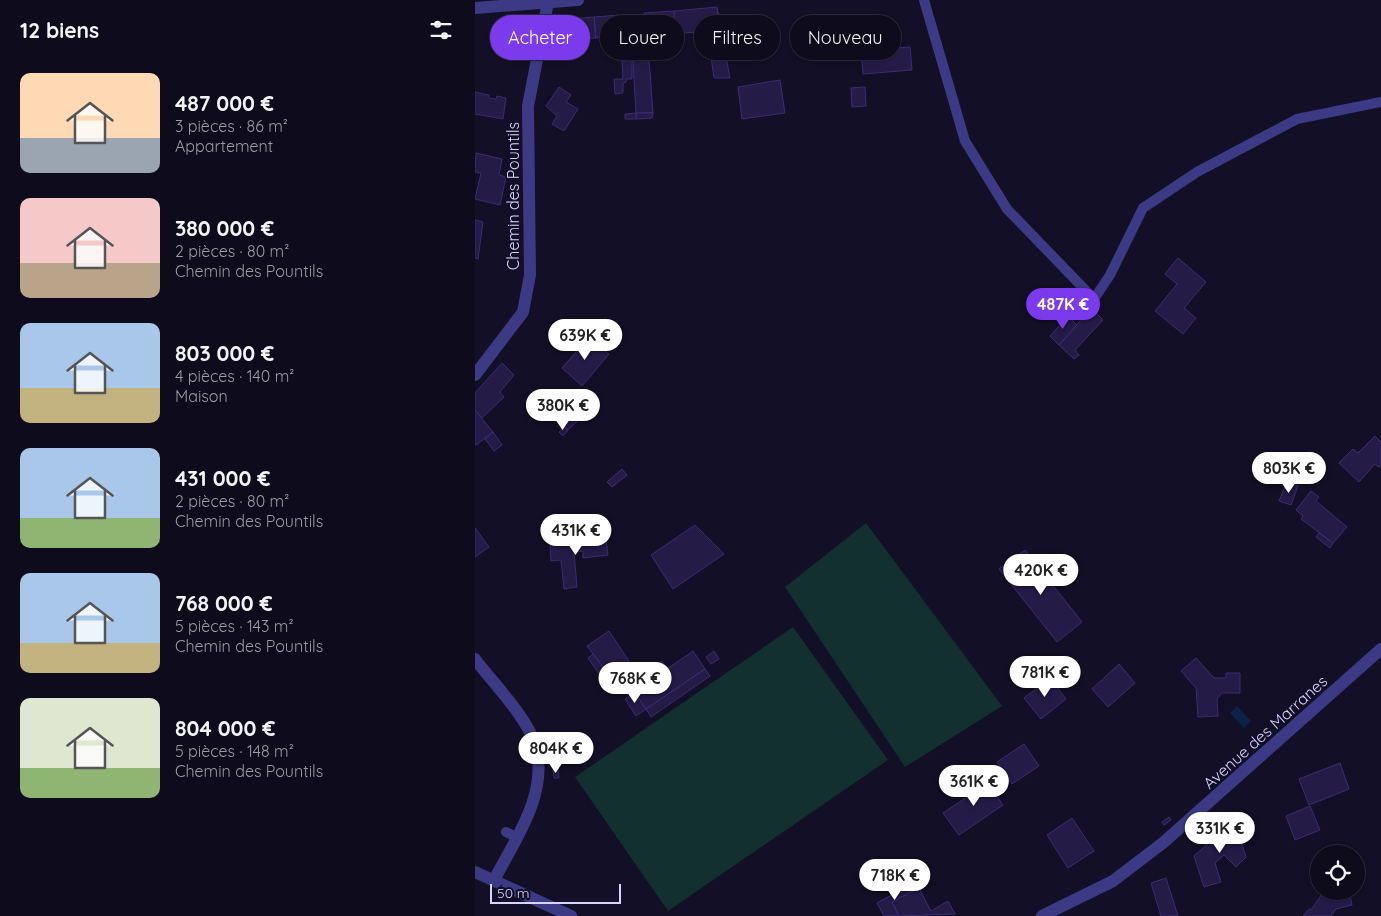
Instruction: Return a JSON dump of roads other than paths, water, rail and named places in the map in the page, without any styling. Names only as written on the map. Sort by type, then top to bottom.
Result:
[{"type":"street","points":[[475,8],[578,0]]},
{"type":"street","name":"Chemin des Pountils","points":[[475,375],[523,312],[530,275],[529,106],[548,2]]},
{"type":"street","name":"Avenue des Marranes","points":[[1042,916],[1113,881],[1164,842],[1381,649]]},
{"type":"street","points":[[475,659],[520,718],[535,744],[539,774],[511,834],[494,880]]},
{"type":"street","points":[[475,872],[571,916]]},
{"type":"lane","points":[[924,0],[965,141],[1007,209],[1094,299],[1110,275],[1143,208],[1197,172],[1297,119],[1381,102]]},
{"type":"water","points":[[1237,706],[1251,721],[1244,728],[1230,713]]}]
